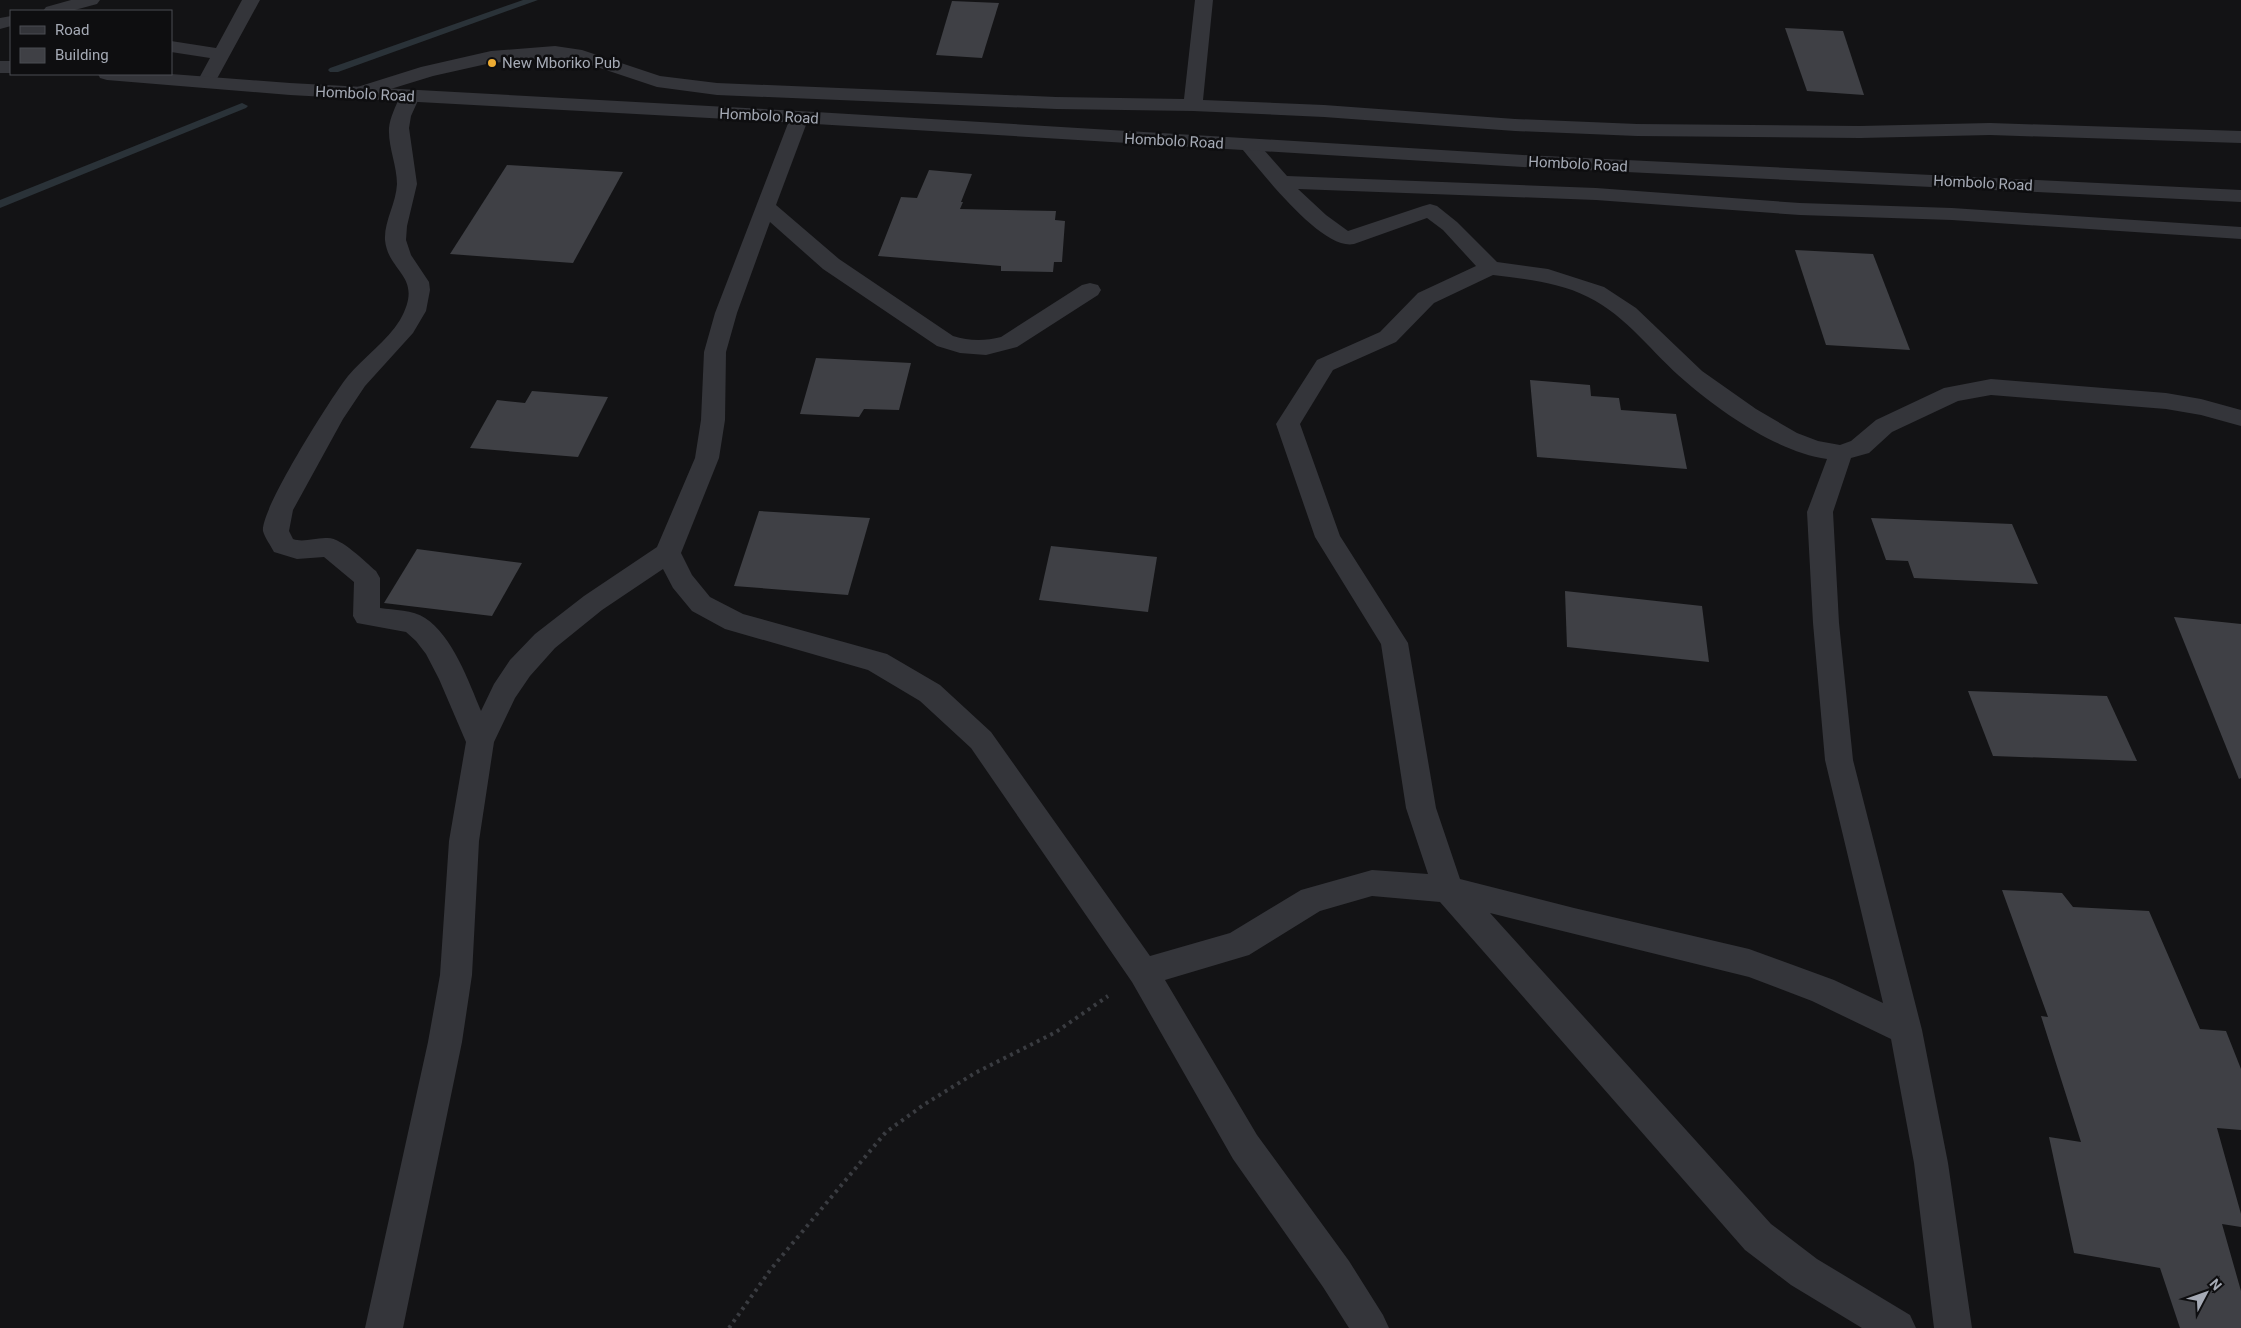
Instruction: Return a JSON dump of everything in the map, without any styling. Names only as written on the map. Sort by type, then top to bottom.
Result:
[{"type":"street","points":[[56,10],[91,0]]},
{"type":"street","points":[[206,82],[251,0]]},
{"type":"street","points":[[1193,105],[1204,0]]},
{"type":"street","points":[[172,46],[220,54]]},
{"type":"street","points":[[358,93],[428,71],[491,57],[554,52],[575,54],[657,81],[717,89],[1056,103],[1193,105],[1324,111],[1515,125],[1637,130],[1860,132],[1990,129],[2241,137]]},
{"type":"street","name":"Hombolo Road","points":[[119,75],[358,93],[799,117],[1249,145],[2241,196]]},
{"type":"street","points":[[410,96],[401,115],[399,130],[407,174],[406,192],[397,220],[396,236],[401,255],[412,269],[420,287],[415,315],[403,332],[367,368],[345,395],[280,510],[276,531],[283,545],[296,550],[329,547],[367,578],[366,616],[415,624],[431,641],[443,659],[480,742]]},
{"type":"street","points":[[384,1328],[448,1023],[456,976],[464,841],[480,742],[504,692],[520,668],[545,641],[593,602],[668,553],[708,458],[713,420],[716,352],[726,313],[799,117]]},
{"type":"street","points":[[1249,145],[1312,216],[1326,228],[1346,239],[1430,210],[1450,226],[1490,268]]},
{"type":"street","points":[[1282,182],[1587,193],[1800,209],[1952,214],[2241,233]]},
{"type":"street","points":[[765,206],[831,264],[945,341],[960,346],[986,348],[1009,342],[1090,290]]},
{"type":"street","points":[[1897,1328],[1804,1272],[1758,1237],[1448,889],[1421,808],[1394,643],[1328,537],[1288,424],[1325,365],[1388,337],[1426,298],[1490,268],[1548,276],[1596,292],[1628,313],[1694,376],[1748,415],[1788,439],[1815,449],[1841,453],[1860,447],[1884,426],[1952,394],[1991,387],[2166,401],[2202,407],[2241,418]]},
{"type":"street","points":[[1841,453],[1820,512],[1826,623],[1840,760],[1906,1030],[1931,1163],[1952,1328]]},
{"type":"street","points":[[668,553],[682,581],[701,604],[735,622],[878,662],[930,693],[981,740],[1143,972],[1246,1147],[1336,1274],[1370,1328]]},
{"type":"street","points":[[1143,972],[1238,945],[1312,900],[1372,882],[1448,889],[1574,922],[1749,963],[1823,990],[1906,1030]]},
{"type":"path","points":[[730,1328],[771,1269],[886,1132],[925,1104],[975,1073],[1056,1032],[1143,972]]},
{"type":"building","points":[[952,1],[999,3],[982,58],[936,55]]},
{"type":"building","points":[[1785,28],[1843,31],[1864,95],[1807,91]]},
{"type":"building","points":[[507,165],[623,172],[573,263],[450,254]]},
{"type":"building","points":[[929,170],[972,174],[960,209],[1056,211],[1055,220],[1065,221],[1062,262],[1054,262],[1053,272],[1001,271],[1001,266],[878,256],[901,197],[917,198]]},
{"type":"building","points":[[1795,250],[1873,254],[1910,350],[1826,345]]},
{"type":"building","points":[[816,358],[911,363],[899,410],[864,409],[859,417],[800,414]]},
{"type":"building","points":[[1530,380],[1590,385],[1591,396],[1619,398],[1621,410],[1676,414],[1687,469],[1537,457]]},
{"type":"building","points":[[532,391],[608,397],[578,457],[470,448],[497,400],[525,403]]},
{"type":"building","points":[[759,511],[870,518],[848,595],[734,586]]},
{"type":"building","points":[[1871,518],[2012,524],[2038,584],[1914,578],[1908,561],[1886,560]]},
{"type":"building","points":[[1051,546],[1157,557],[1148,612],[1039,600]]},
{"type":"building","points":[[417,549],[522,563],[492,616],[384,603]]},
{"type":"building","points":[[1565,591],[1702,606],[1709,662],[1567,647]]},
{"type":"building","points":[[2174,617],[2241,624],[2241,778],[2239,779]]},
{"type":"building","points":[[1968,691],[2107,696],[2137,761],[1993,756]]},
{"type":"building","points":[[2002,890],[2062,893],[2073,907],[2149,911],[2200,1029],[2226,1031],[2241,1069],[2241,1130],[2217,1128],[2241,1214],[2241,1227],[2222,1224],[2241,1291],[2241,1328],[2180,1328],[2160,1268],[2074,1253],[2049,1137],[2081,1142],[2041,1016],[2048,1017]]},
{"type":"waterway","points":[[334,70],[533,0]]},
{"type":"waterway","points":[[0,204],[242,106]]},
{"type":"place","name":"New Mboriko Pub","points":[[492,63]]}]
